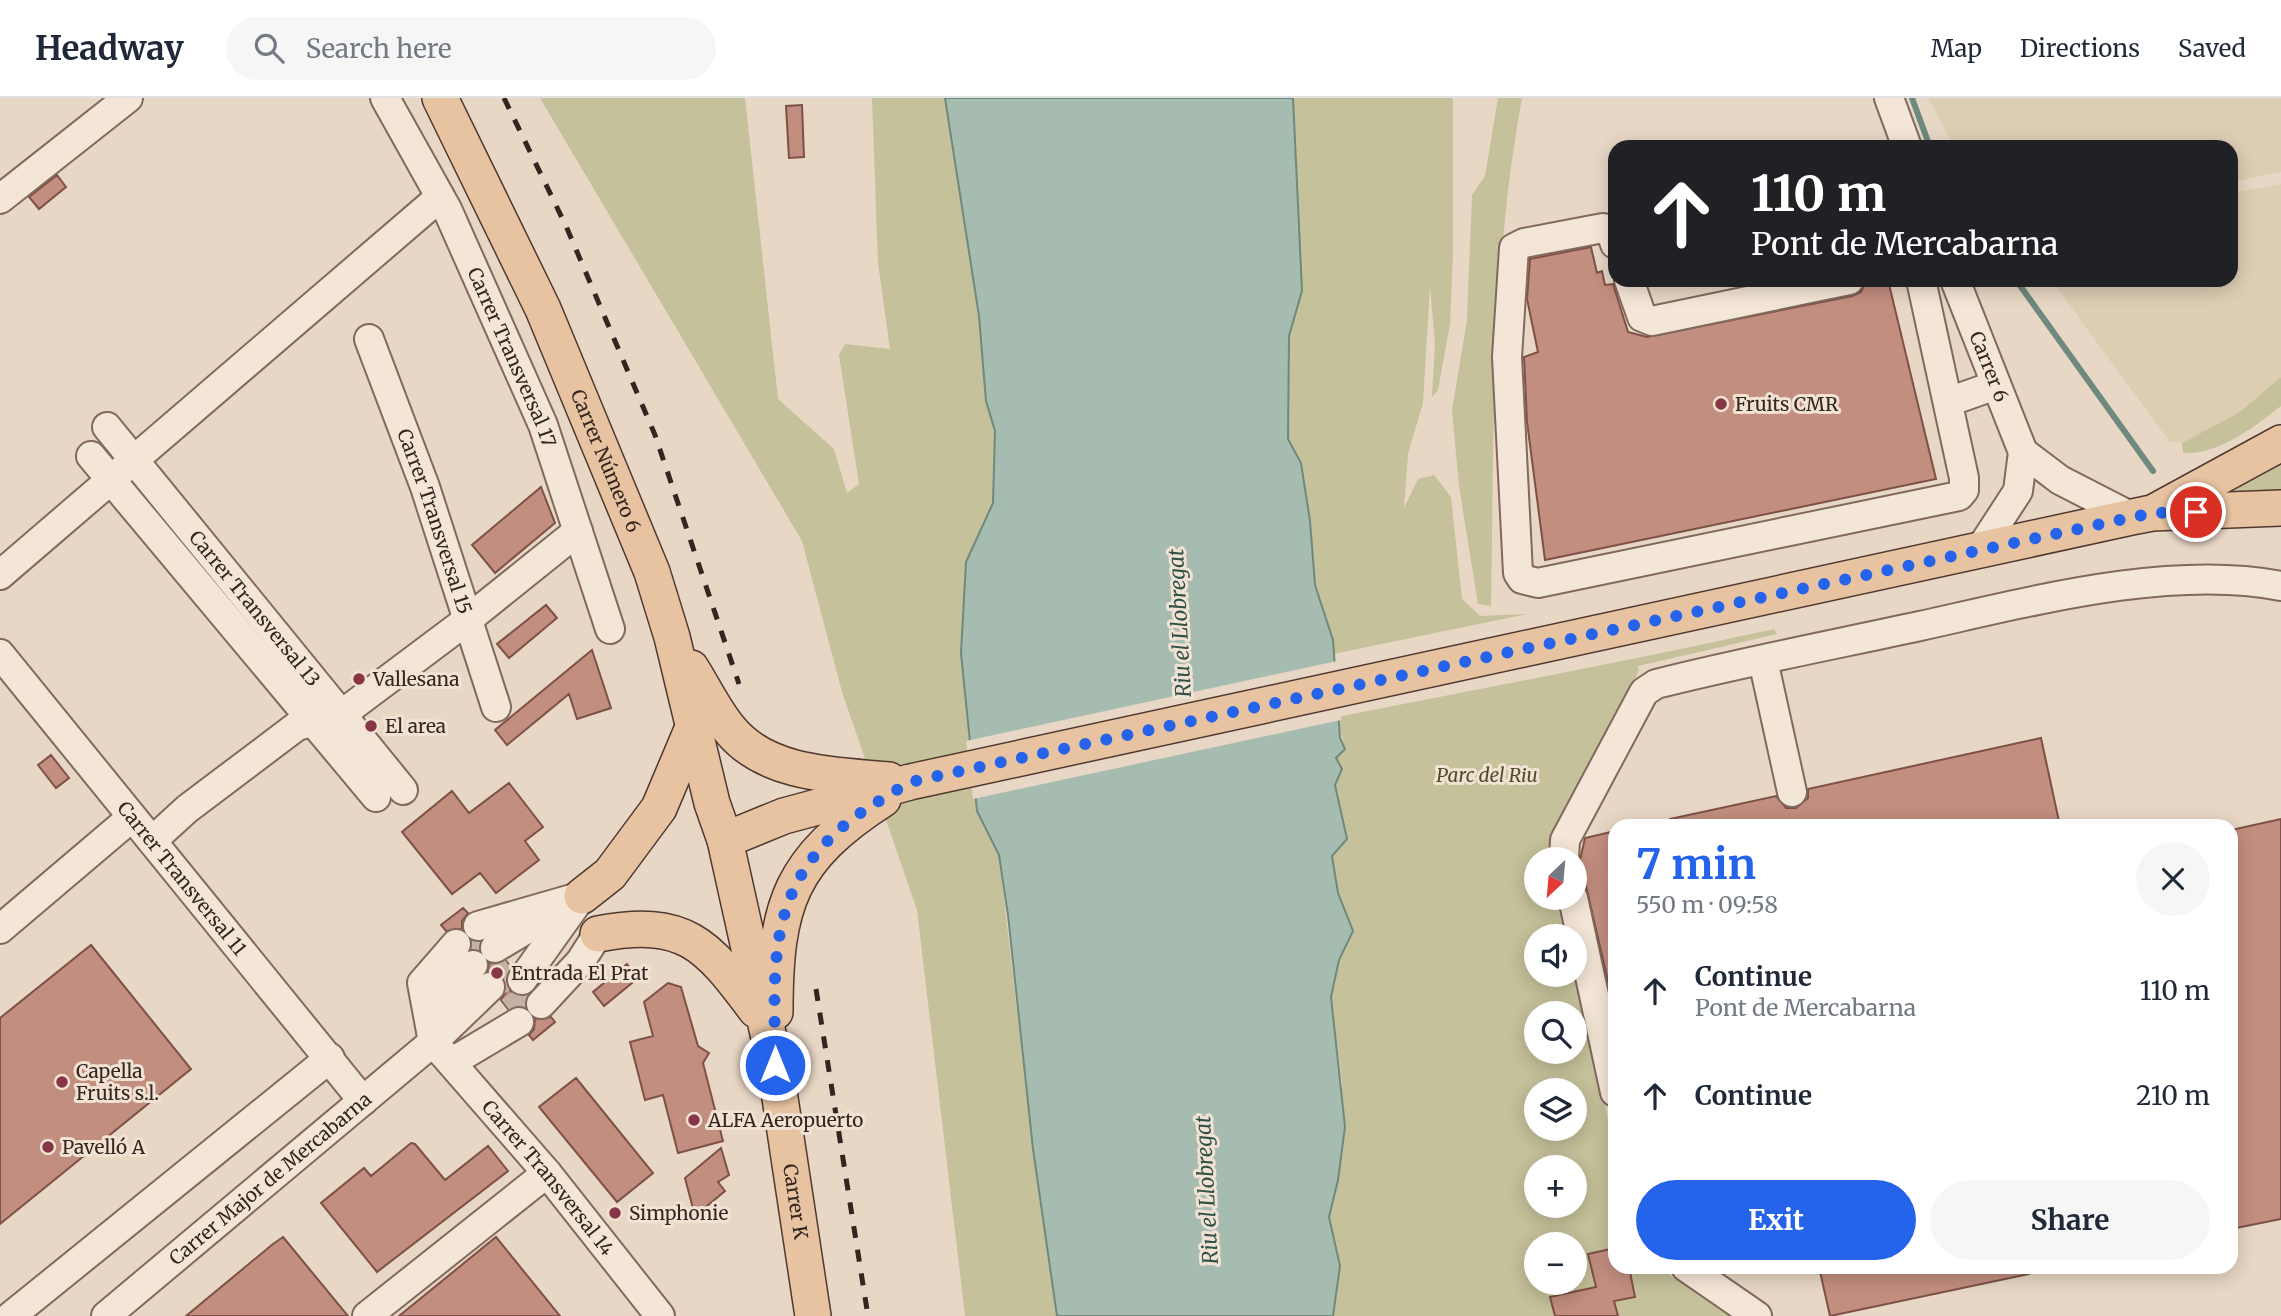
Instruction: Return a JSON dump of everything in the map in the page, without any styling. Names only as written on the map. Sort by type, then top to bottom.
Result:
[{"type":"main road","name":"Carrer Número 6","points":[[440,98],[547,321],[652,572],[672,637],[712,803],[725,840]]},
{"type":"main road","points":[[2142,515],[2281,443]]},
{"type":"main road","points":[[725,840],[784,817],[910,782],[2142,515],[2281,508]]},
{"type":"main road","points":[[672,637],[731,731],[766,758],[822,773],[910,782]]},
{"type":"main road","points":[[582,896],[610,874],[659,808],[694,725]]},
{"type":"main road","points":[[775,1065],[777,940],[792,888],[818,850],[846,824],[910,782]]},
{"type":"main road","name":"Carrer K","points":[[725,840],[775,1065],[813,1316]]},
{"type":"main road","points":[[598,934],[634,927],[655,928],[695,942],[708,950],[763,1018]]},
{"type":"street","points":[[0,198],[128,98]]},
{"type":"street","name":"Carrer Transversal 17","points":[[385,98],[440,197],[543,425],[610,629]]},
{"type":"street","points":[[1889,98],[1904,140]]},
{"type":"street","points":[[0,575],[440,197]]},
{"type":"street","points":[[1608,232],[1603,228],[1524,243],[1514,248],[1507,357],[1518,573],[1522,579],[1538,583],[1959,496],[1964,490],[1964,478],[1923,287]]},
{"type":"street","points":[[1631,287],[1642,317],[1651,321],[1815,287]]},
{"type":"street","name":"Carrer 6","points":[[1958,287],[2023,452],[2018,491],[1979,551]]},
{"type":"street","name":"Carrer Transversal 15","points":[[369,339],[425,487],[466,621],[496,707]]},
{"type":"street","points":[[1948,402],[1996,385]]},
{"type":"street","name":"Carrer Transversal 13","points":[[107,427],[403,790]]},
{"type":"street","points":[[2023,452],[2060,480],[2142,515]]},
{"type":"street","name":"Carrer Transversal 13","points":[[90,456],[376,797]]},
{"type":"street","points":[[152,841],[187,809],[297,726],[342,714],[466,621],[578,531]]},
{"type":"street","points":[[1565,847],[1566,840],[1644,692],[1656,684],[2083,592],[2182,581],[2254,581],[2281,586]]},
{"type":"street","name":"Carrer Transversal 11","points":[[0,654],[363,1101]]},
{"type":"street","points":[[1763,660],[1792,792]]},
{"type":"street","points":[[0,929],[132,817]]},
{"type":"street","points":[[509,965],[582,896]]},
{"type":"street","points":[[509,965],[582,896]]},
{"type":"street","points":[[1576,910],[1608,1060]]},
{"type":"street","points":[[509,965],[580,962],[598,934]]},
{"type":"street","points":[[433,1042],[422,984],[487,982],[480,1034],[458,1057]]},
{"type":"street","name":"Carrer Major de Mercabarna","points":[[106,1316],[433,1042],[487,982]]},
{"type":"street","name":"Carrer Transversal 14","points":[[433,1042],[458,1057],[660,1316]]},
{"type":"street","points":[[11,1316],[330,1058]]},
{"type":"street","points":[[367,1316],[547,1173]]},
{"type":"street","points":[[1696,1274],[1757,1316]]},
{"type":"shaded area","points":[[1928,98],[2281,98],[2281,172],[2238,181],[2238,140],[1951,140]]},
{"type":"shaded area","points":[[2281,184],[2281,377],[2240,412],[2182,443],[2169,441],[2056,287],[2238,287],[2238,192]]},
{"type":"green space","points":[[540,98],[745,98],[778,399],[834,449],[847,493],[859,484],[839,355],[845,344],[890,349],[878,263],[872,98],[945,98],[979,316],[986,401],[995,431],[993,503],[966,562],[977,811],[999,855],[1033,1149],[1057,1316],[965,1316],[917,910],[842,692],[802,541]]},
{"type":"green space","points":[[1294,98],[1453,98],[1450,324],[1438,390],[1432,397],[1435,345],[1430,286],[1423,403],[1408,454],[1404,508],[1418,479],[1434,475],[1451,497],[1462,599],[1480,616],[1527,614],[1333,654],[1333,640],[1315,585],[1310,521],[1301,463],[1288,439],[1289,336],[1302,291],[1295,189]]},
{"type":"green space","points":[[1498,98],[1522,98],[1504,224],[1499,288],[1491,606],[1478,604],[1459,486],[1452,410],[1467,320],[1472,195],[1485,176]]},
{"type":"green space","points":[[2281,377],[2281,406],[2248,431],[2223,445],[2183,453],[2182,443],[2240,412]]},
{"type":"green space","points":[[2281,461],[2281,490],[2201,503]]},
{"type":"green space","name":"Parc del Riu","points":[[1774,629],[1777,634],[1638,666],[1639,671],[1550,847],[1524,847],[1524,910],[1564,910],[1566,924],[1524,924],[1524,987],[1580,987],[1583,1001],[1524,1001],[1524,1064],[1587,1064],[1587,1021],[1608,1120],[1608,1274],[1668,1274],[1730,1316],[1333,1316],[1329,1217],[1338,1180],[1342,1083],[1331,997],[1339,960],[1353,931],[1332,866],[1339,804],[1335,785],[1342,769],[1336,758],[1345,749],[1337,717]]},
{"type":"water","name":"Riu el Llobregat","points":[[945,98],[1293,98],[1302,291],[1289,336],[1288,439],[1301,463],[1310,521],[1315,585],[1333,640],[1340,738],[1345,749],[1336,758],[1342,769],[1335,785],[1347,839],[1332,856],[1338,893],[1353,931],[1339,960],[1331,997],[1345,1127],[1338,1180],[1329,1217],[1340,1266],[1333,1316],[1057,1316],[1033,1149],[1008,915],[999,855],[977,811],[961,653],[966,562],[993,503],[995,431],[986,401],[979,316]]},
{"type":"pier","points":[[1337,661],[1341,720],[973,799],[966,741]]},
{"type":"building","points":[[802,105],[804,157],[789,158],[786,106]]},
{"type":"building","points":[[57,175],[66,187],[39,209],[29,197]]},
{"type":"building","name":"Fruits CMR","points":[[1591,247],[1597,273],[1602,271],[1605,285],[1614,287],[1628,332],[1647,337],[1852,296],[1861,292],[1863,287],[1890,287],[1936,479],[1545,560],[1527,422],[1524,357],[1538,352],[1527,299],[1530,259]]},
{"type":"building","points":[[541,487],[555,523],[495,573],[472,545]]},
{"type":"building","points":[[546,605],[557,618],[509,658],[497,644]]},
{"type":"building","points":[[592,650],[611,708],[577,719],[569,694],[507,745],[495,730]]},
{"type":"building","points":[[2041,738],[2058,819],[1670,819],[1776,796],[1786,808],[1796,808],[1808,798],[1808,789]]},
{"type":"building","points":[[51,755],[69,778],[56,788],[38,765]]},
{"type":"building","points":[[509,783],[543,827],[525,841],[539,860],[496,893],[480,873],[452,894],[402,832],[452,791],[469,813]]},
{"type":"building","points":[[2281,819],[2281,1219],[2238,1228],[2238,828]]},
{"type":"building","points":[[1608,833],[1608,981],[1587,890],[1587,847],[1583,847],[1585,838]]},
{"type":"building","points":[[463,908],[468,913],[462,921],[462,929],[446,931],[441,925]]},
{"type":"building","name":"Pavelló A","points":[[91,945],[191,1069],[0,1224],[0,1018]]},
{"type":"building","points":[[506,961],[511,967],[506,978],[507,986],[513,994],[527,996],[525,1007],[508,1009],[501,1000],[506,992],[506,982],[501,975],[488,971],[489,963]]},
{"type":"building","points":[[627,964],[638,978],[604,1006],[593,992]]},
{"type":"building","name":"ALFA Aeropuerto","points":[[668,983],[681,987],[698,1046],[709,1053],[703,1063],[723,1141],[678,1153],[663,1095],[645,1100],[630,1042],[653,1036],[644,1002]]},
{"type":"building","points":[[551,1017],[555,1022],[533,1040],[529,1035],[534,1029],[535,1019]]},
{"type":"building","points":[[576,1078],[653,1173],[617,1202],[539,1107]]},
{"type":"building","points":[[411,1143],[415,1144],[445,1180],[488,1146],[508,1171],[377,1272],[321,1203],[364,1168],[371,1176]]},
{"type":"building","points":[[721,1148],[729,1175],[718,1182],[725,1191],[695,1216],[685,1178]]},
{"type":"building","points":[[283,1237],[348,1316],[186,1316],[273,1244]]},
{"type":"building","points":[[496,1237],[560,1316],[399,1316]]},
{"type":"building","points":[[1608,1250],[1608,1274],[1630,1274],[1635,1297],[1614,1301],[1618,1316],[1555,1316],[1550,1297],[1587,1295],[1587,1289],[1596,1287],[1588,1254]]},
{"type":"building","points":[[1821,1274],[2029,1274],[1830,1316]]},
{"type":"waterway","points":[[1912,98],[1927,140]]},
{"type":"waterway","points":[[2021,287],[2153,471]]},
{"type":"tunnel","points":[[465,956],[487,938]]},
{"type":"tunnel","points":[[490,987],[513,970]]},
{"type":"tunnel","points":[[510,1011],[533,994]]},
{"type":"railway","points":[[504,98],[566,226],[655,435],[739,684]]},
{"type":"railway","points":[[816,989],[868,1316]]},
{"type":"place","name":"Fruits CMR","points":[[1721,404]]},
{"type":"place","name":"Vallesana","points":[[359,679]]},
{"type":"place","name":"El area","points":[[371,726]]},
{"type":"place","name":"Entrada El Prat","points":[[497,973]]},
{"type":"place","name":"Capella Fruits s.l.","points":[[62,1082]]},
{"type":"place","name":"ALFA Aeropuerto","points":[[694,1120]]},
{"type":"place","name":"Pavelló A","points":[[48,1147]]},
{"type":"place","name":"Simphonie","points":[[615,1213]]},
{"type":"route","points":[[775,1065],[777,940],[779,924],[792,888],[818,850],[846,824],[910,782],[2152,513],[2196,512]]}]
